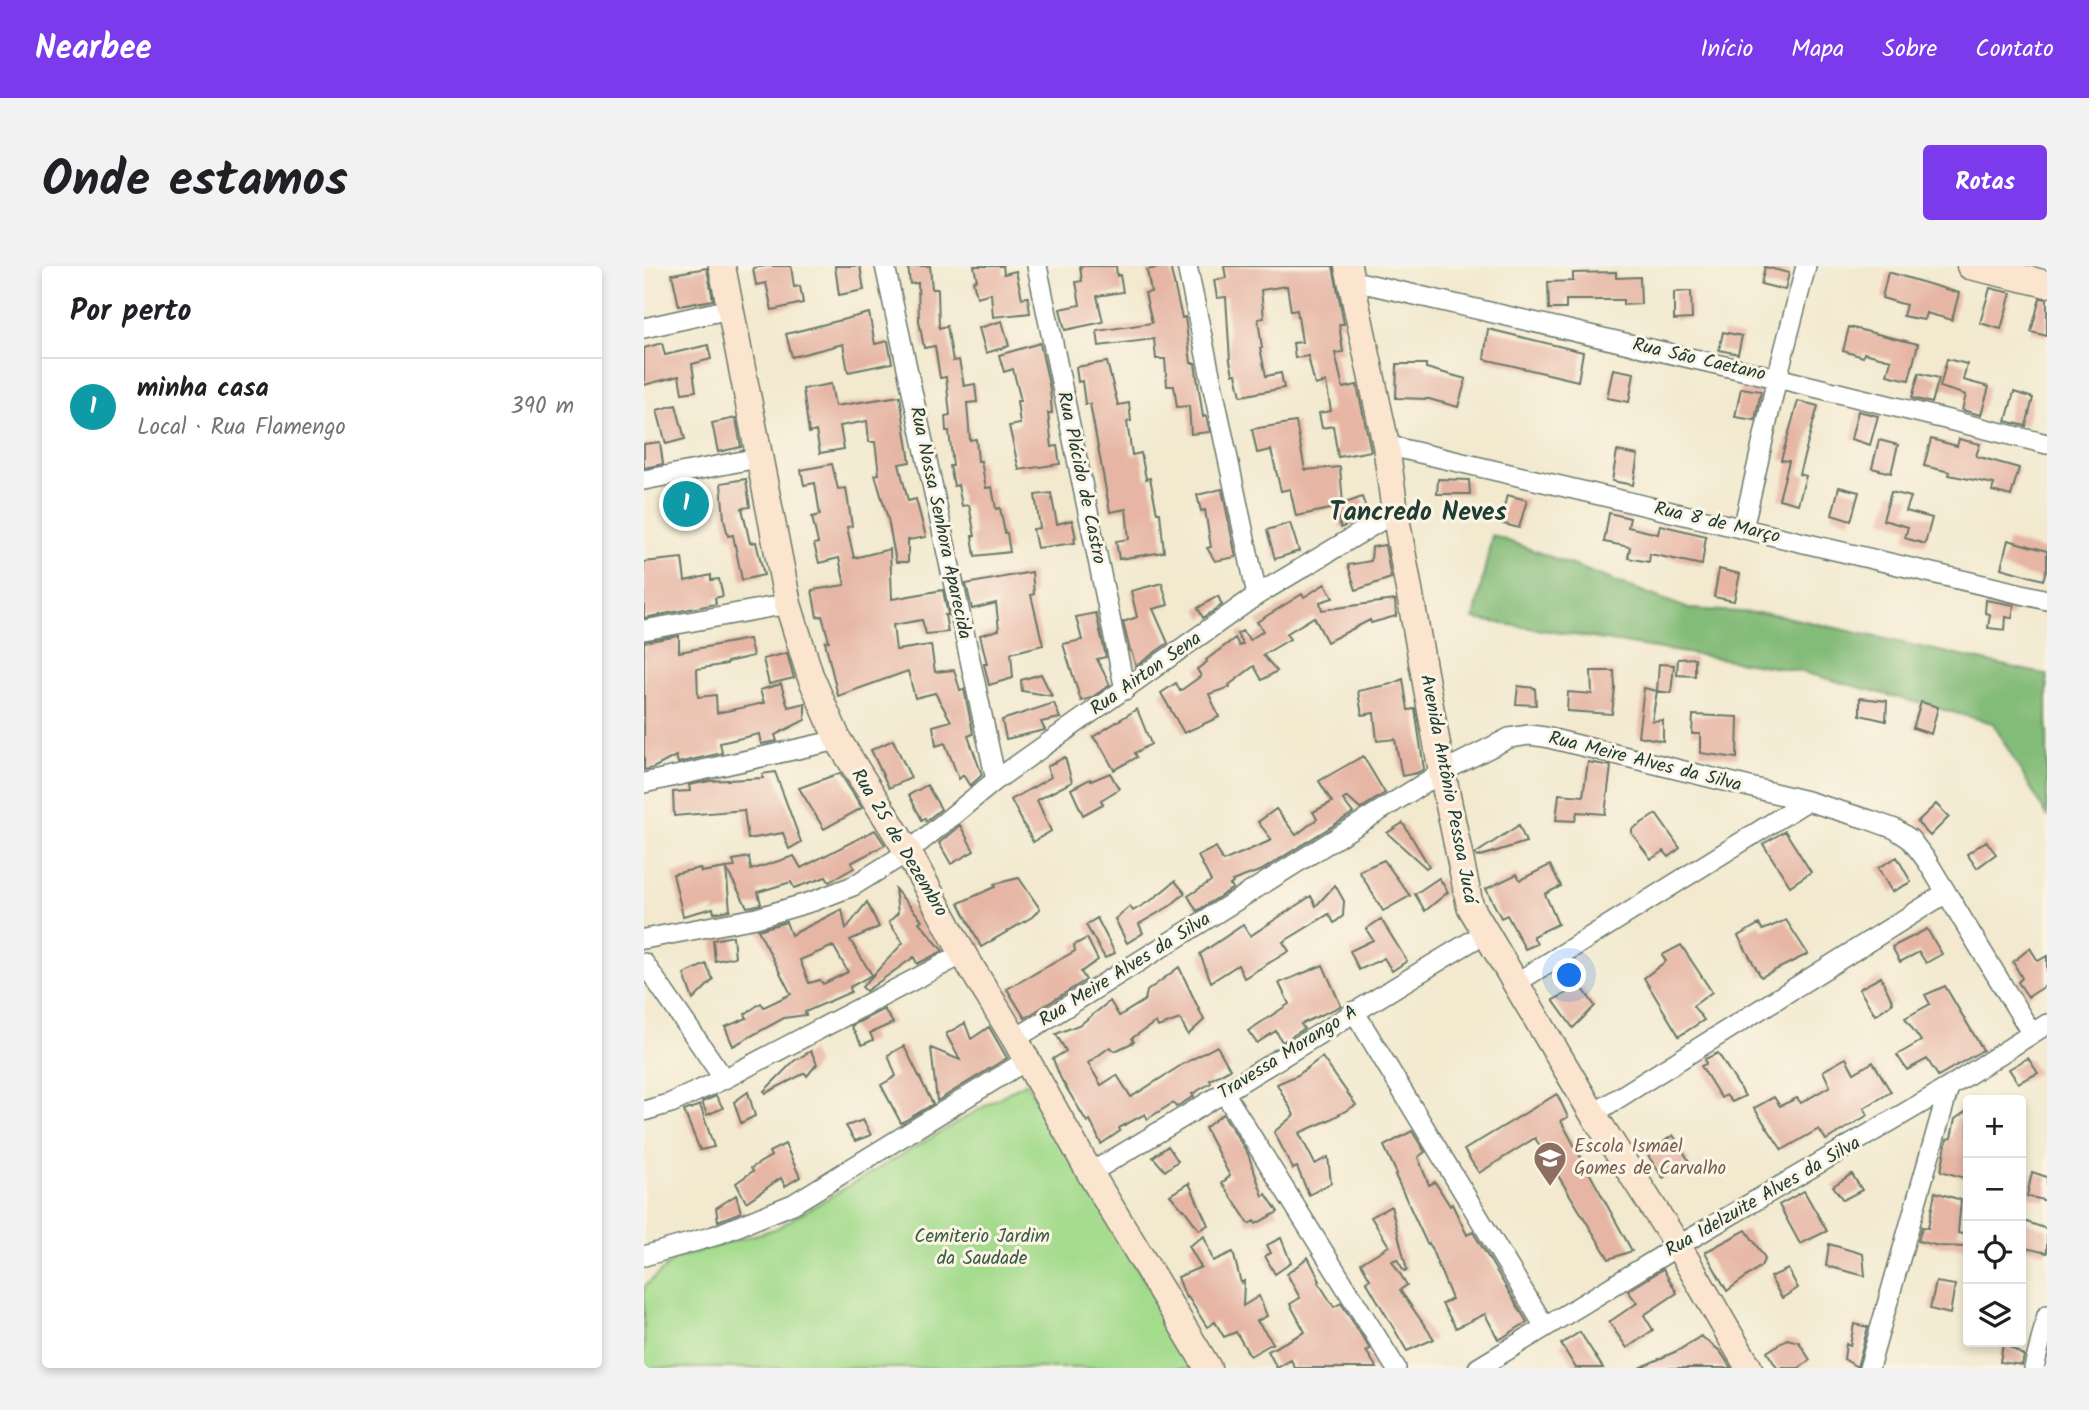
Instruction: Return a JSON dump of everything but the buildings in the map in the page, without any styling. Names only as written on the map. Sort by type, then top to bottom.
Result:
[{"type":"street","name":"Rua 25 de Dezembro","points":[[722,266],[789,604],[810,675],[838,740],[908,852],[963,954],[1090,1173],[1208,1368]]},
{"type":"street","name":"Rua Nossa Senhora Aparecida","points":[[885,266],[996,780]]},
{"type":"street","name":"Rua Plácido de Castro","points":[[1037,266],[1125,690]]},
{"type":"street","points":[[1187,266],[1257,595]]},
{"type":"street","points":[[1743,529],[1777,378],[1806,266]]},
{"type":"street","points":[[1970,266],[2047,284]]},
{"type":"street","name":"Rua São Caetano","points":[[1349,273],[2047,444]]},
{"type":"street","name":"Avenida Antônio Pessoa Jucá","points":[[1349,273],[1387,445],[1395,512],[1442,772],[1470,906],[1593,1114],[1678,1246],[1749,1368]]},
{"type":"street","points":[[644,328],[730,309]]},
{"type":"street","name":"Rua 8 de Março","points":[[1387,445],[2047,600]]},
{"type":"street","points":[[644,480],[758,458]]},
{"type":"street","name":"Rua Airton Sena","points":[[644,939],[756,918],[853,887],[908,852],[996,780],[1257,595],[1395,512]]},
{"type":"street","points":[[644,630],[789,604]]},
{"type":"street","name":"Rua Meire Alves da Silva","points":[[644,1256],[714,1236],[793,1204],[1442,772],[1510,738],[1545,737],[1808,802],[1895,829],[1910,839],[1927,861],[2039,1029]]},
{"type":"street","points":[[644,783],[838,740]]},
{"type":"street","points":[[1516,983],[1808,802]]},
{"type":"street","points":[[1593,1114],[1946,893]]},
{"type":"street","name":"Travessa Morango A","points":[[1090,1173],[1225,1094],[1354,1011],[1485,933]]},
{"type":"street","points":[[644,1111],[671,1103],[724,1079],[963,954]]},
{"type":"street","points":[[644,963],[724,1079]]},
{"type":"street","points":[[1354,1011],[1545,1327]]},
{"type":"street","name":"Rua Idelzuite Alves da Silva","points":[[1478,1368],[1678,1246],[1949,1087],[2039,1029]]},
{"type":"street","points":[[1869,1368],[1949,1087]]},
{"type":"street","points":[[1225,1094],[1396,1368]]},
{"type":"street","points":[[2034,1368],[2047,1315]]},
{"type":"green space","points":[[1492,535],[1689,609],[1773,614],[2047,675],[2047,816],[1993,723],[1798,671],[1474,619]]},
{"type":"green space","name":"Cemiterio Jardim da Saudade","points":[[1026,1082],[1197,1368],[644,1368],[644,1287],[676,1258],[775,1229]]},
{"type":"place","name":"minha casa","points":[[686,504]]},
{"type":"place","name":"Escola Ismael Gomes de Carvalho","points":[[1550,1188]]},
{"type":"district","name":"Tancredo Neves","points":[[1418,513]]}]
